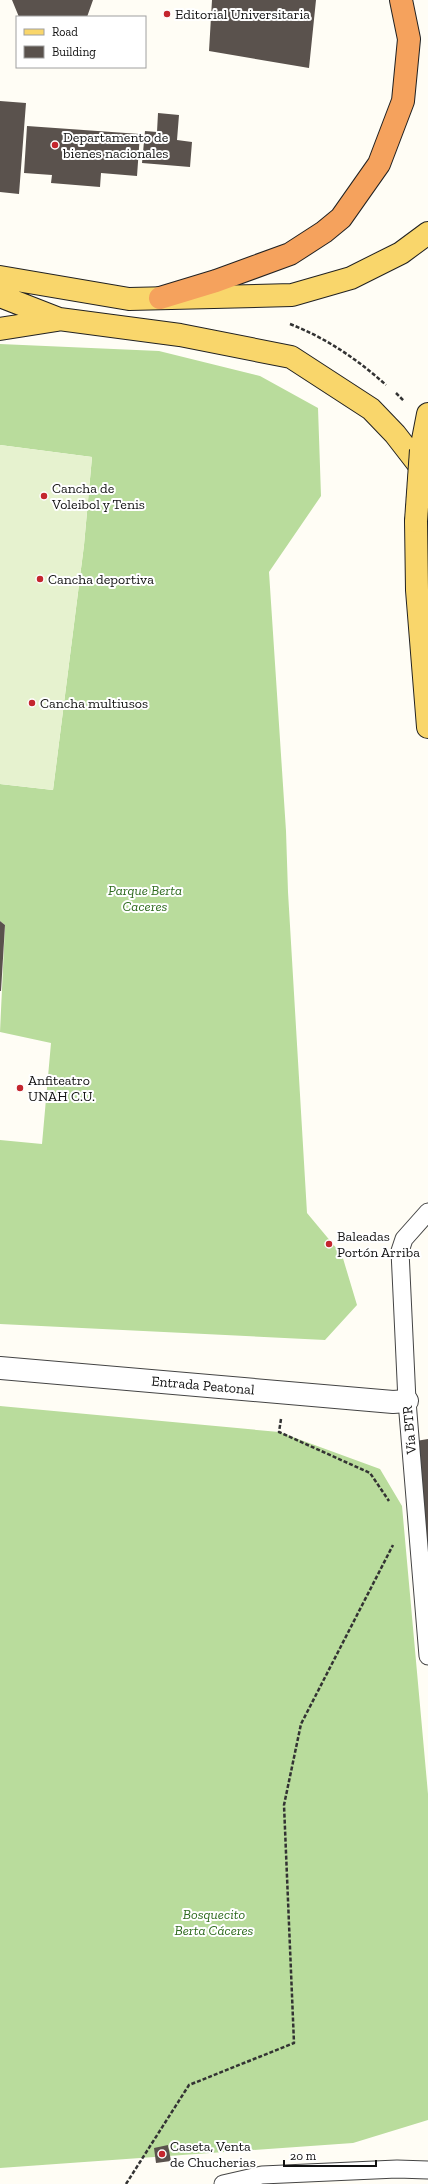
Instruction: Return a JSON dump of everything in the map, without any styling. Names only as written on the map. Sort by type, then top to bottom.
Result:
[{"type":"highway","points":[[160,298],[216,281],[290,254],[324,232],[341,218],[379,164],[403,101],[409,39],[401,0]]},
{"type":"main road","points":[[0,277],[129,299],[292,295],[352,278],[401,253],[428,232]]},
{"type":"main road","points":[[0,296],[59,319],[180,335],[291,357],[371,409],[395,434],[419,465],[428,484]]},
{"type":"main road","points":[[0,329],[59,319]]},
{"type":"main road","points":[[428,414],[421,450],[416,521],[417,590],[428,727]]},
{"type":"street","name":"Entrada Peatonal","points":[[0,1368],[393,1402],[407,1401]]},
{"type":"lane","name":"Vía BTR","points":[[428,1212],[404,1239],[400,1251],[407,1401],[428,1656]]},
{"type":"lane","points":[[223,2184],[262,2175],[397,2169],[428,2170]]},
{"type":"path","points":[[283,1392],[279,1432],[370,1473],[389,1501],[391,1508]]},
{"type":"path","points":[[126,2184],[190,2085],[294,2043],[284,1805],[301,1724],[363,1607],[393,1545],[394,1537]]},
{"type":"green space","name":"Parque Berta Caceres","points":[[0,344],[159,351],[260,376],[318,408],[321,496],[269,572],[286,831],[288,892],[307,1213],[342,1255],[357,1305],[325,1340],[0,1324],[0,1140],[42,1144],[51,1043],[0,1032],[5,925],[0,921],[0,784],[53,790],[84,545],[92,457],[0,445]]},
{"type":"green space","points":[[0,445],[92,457],[84,545],[53,790],[0,784]]},
{"type":"green space","name":"Bosquecito Berta Cáceres","points":[[0,1406],[279,1432],[380,1469],[402,1506],[428,1794],[428,2120],[353,2143],[0,2168]]},
{"type":"building","points":[[12,0],[93,0],[87,16],[19,16]]},
{"type":"building","points":[[212,0],[316,0],[309,68],[209,51]]},
{"type":"building","points":[[0,101],[26,103],[19,194],[0,192]]},
{"type":"building","points":[[158,113],[179,115],[177,140],[192,142],[190,167],[142,163],[145,131],[157,132]]},
{"type":"building","points":[[27,126],[140,134],[137,176],[101,173],[100,187],[51,183],[52,175],[24,173]]},
{"type":"building","points":[[0,921],[5,925],[1,991],[0,991]]},
{"type":"building","points":[[428,1439],[428,1577],[416,1441]]},
{"type":"building","name":"Caseta, Venta de Chucherias","points":[[168,2145],[171,2161],[156,2163],[154,2148]]},
{"type":"place","name":"Editorial Universitaria","points":[[167,14]]},
{"type":"place","name":"Departamento de bienes nacionales","points":[[55,145]]},
{"type":"place","name":"Cancha de Voleibol y Tenis","points":[[44,496]]},
{"type":"place","name":"Cancha deportiva","points":[[40,579]]},
{"type":"place","name":"Cancha multiusos","points":[[32,703]]},
{"type":"place","name":"Anfiteatro UNAH C.U.","points":[[20,1088]]},
{"type":"place","name":"Baleadas Portón Arriba","points":[[329,1244]]},
{"type":"place","name":"Caseta, Venta de Chucherias","points":[[162,2154]]}]
